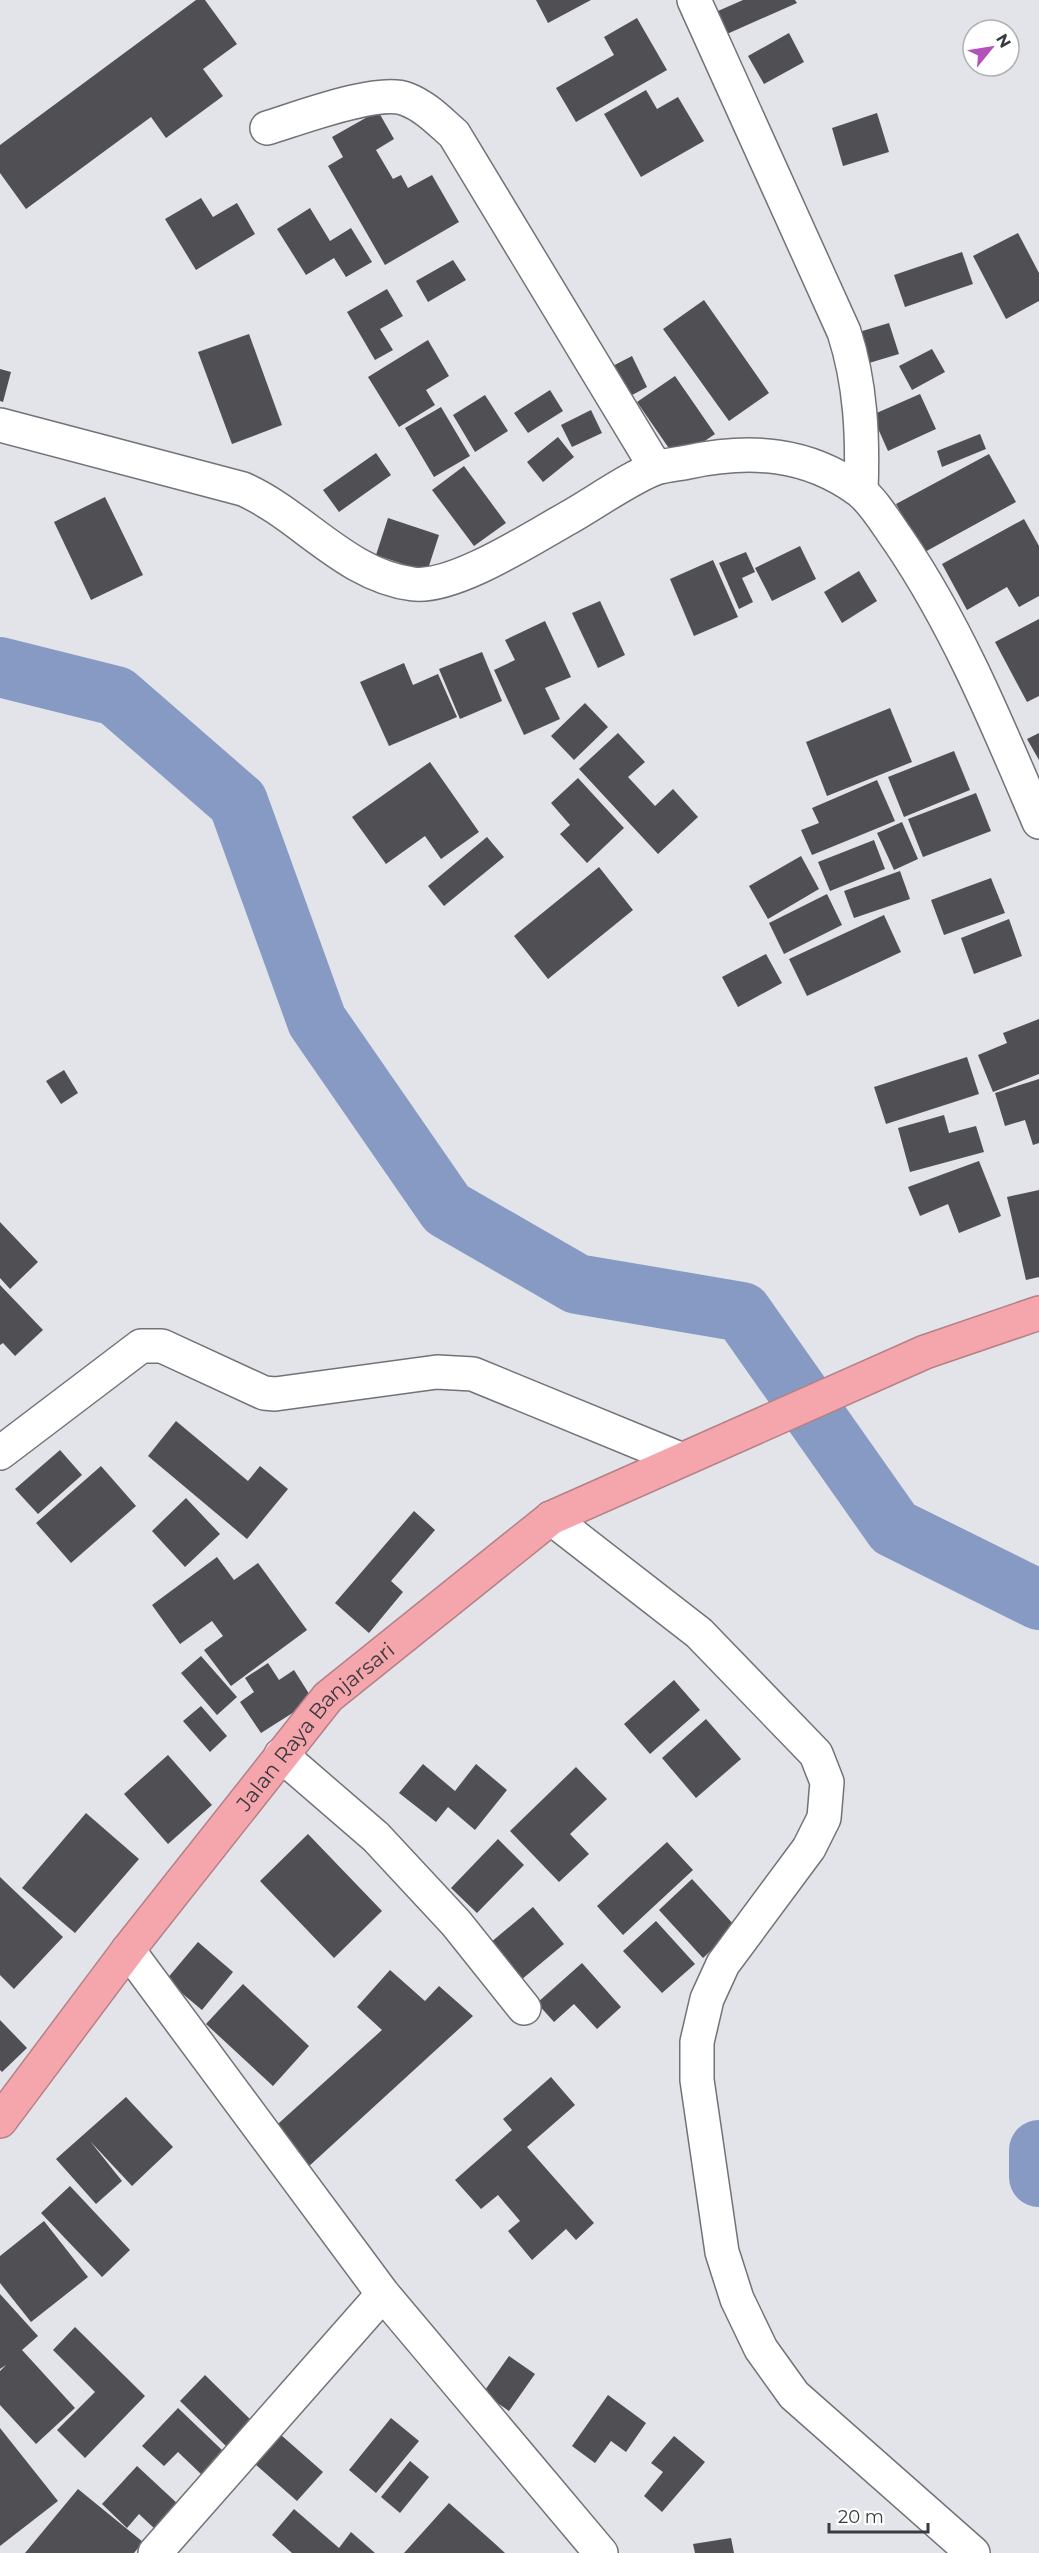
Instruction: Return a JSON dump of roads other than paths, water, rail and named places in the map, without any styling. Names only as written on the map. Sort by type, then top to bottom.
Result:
[{"type":"highway","name":"Jalan Raya Banjarsari","points":[[0,2121],[128,1950],[328,1697],[551,1518],[925,1352],[1033,1321]]},
{"type":"street","points":[[694,0],[844,332],[851,354],[863,428],[861,492]]},
{"type":"street","points":[[267,128],[373,97],[404,98],[427,110],[454,134],[656,468]]},
{"type":"street","points":[[0,426],[243,489],[273,505],[341,556],[383,577],[416,584],[450,578],[494,559],[656,468],[725,454],[769,454],[813,465],[861,492],[922,575],[980,688],[1039,822]]},
{"type":"street","points":[[0,1453],[141,1346],[152,1344],[162,1346],[264,1393],[275,1394],[437,1372],[473,1374],[680,1459]]},
{"type":"street","points":[[551,1518],[699,1633],[816,1754],[827,1782],[824,1818],[809,1848],[723,1964],[707,1999],[697,2042],[697,2080],[722,2252],[737,2300],[761,2349],[794,2395],[973,2553]]},
{"type":"street","points":[[281,1755],[376,1837],[456,1923],[524,2008]]},
{"type":"street","points":[[128,1950],[383,2294],[601,2553]]},
{"type":"street","points":[[156,2553],[383,2294]]},
{"type":"waterway","points":[[0,667],[116,696],[238,802],[317,1021],[447,1209],[577,1284],[742,1312],[894,1528],[1039,1600]]},
{"type":"waterway","points":[[1039,2150],[1039,2177]]}]
